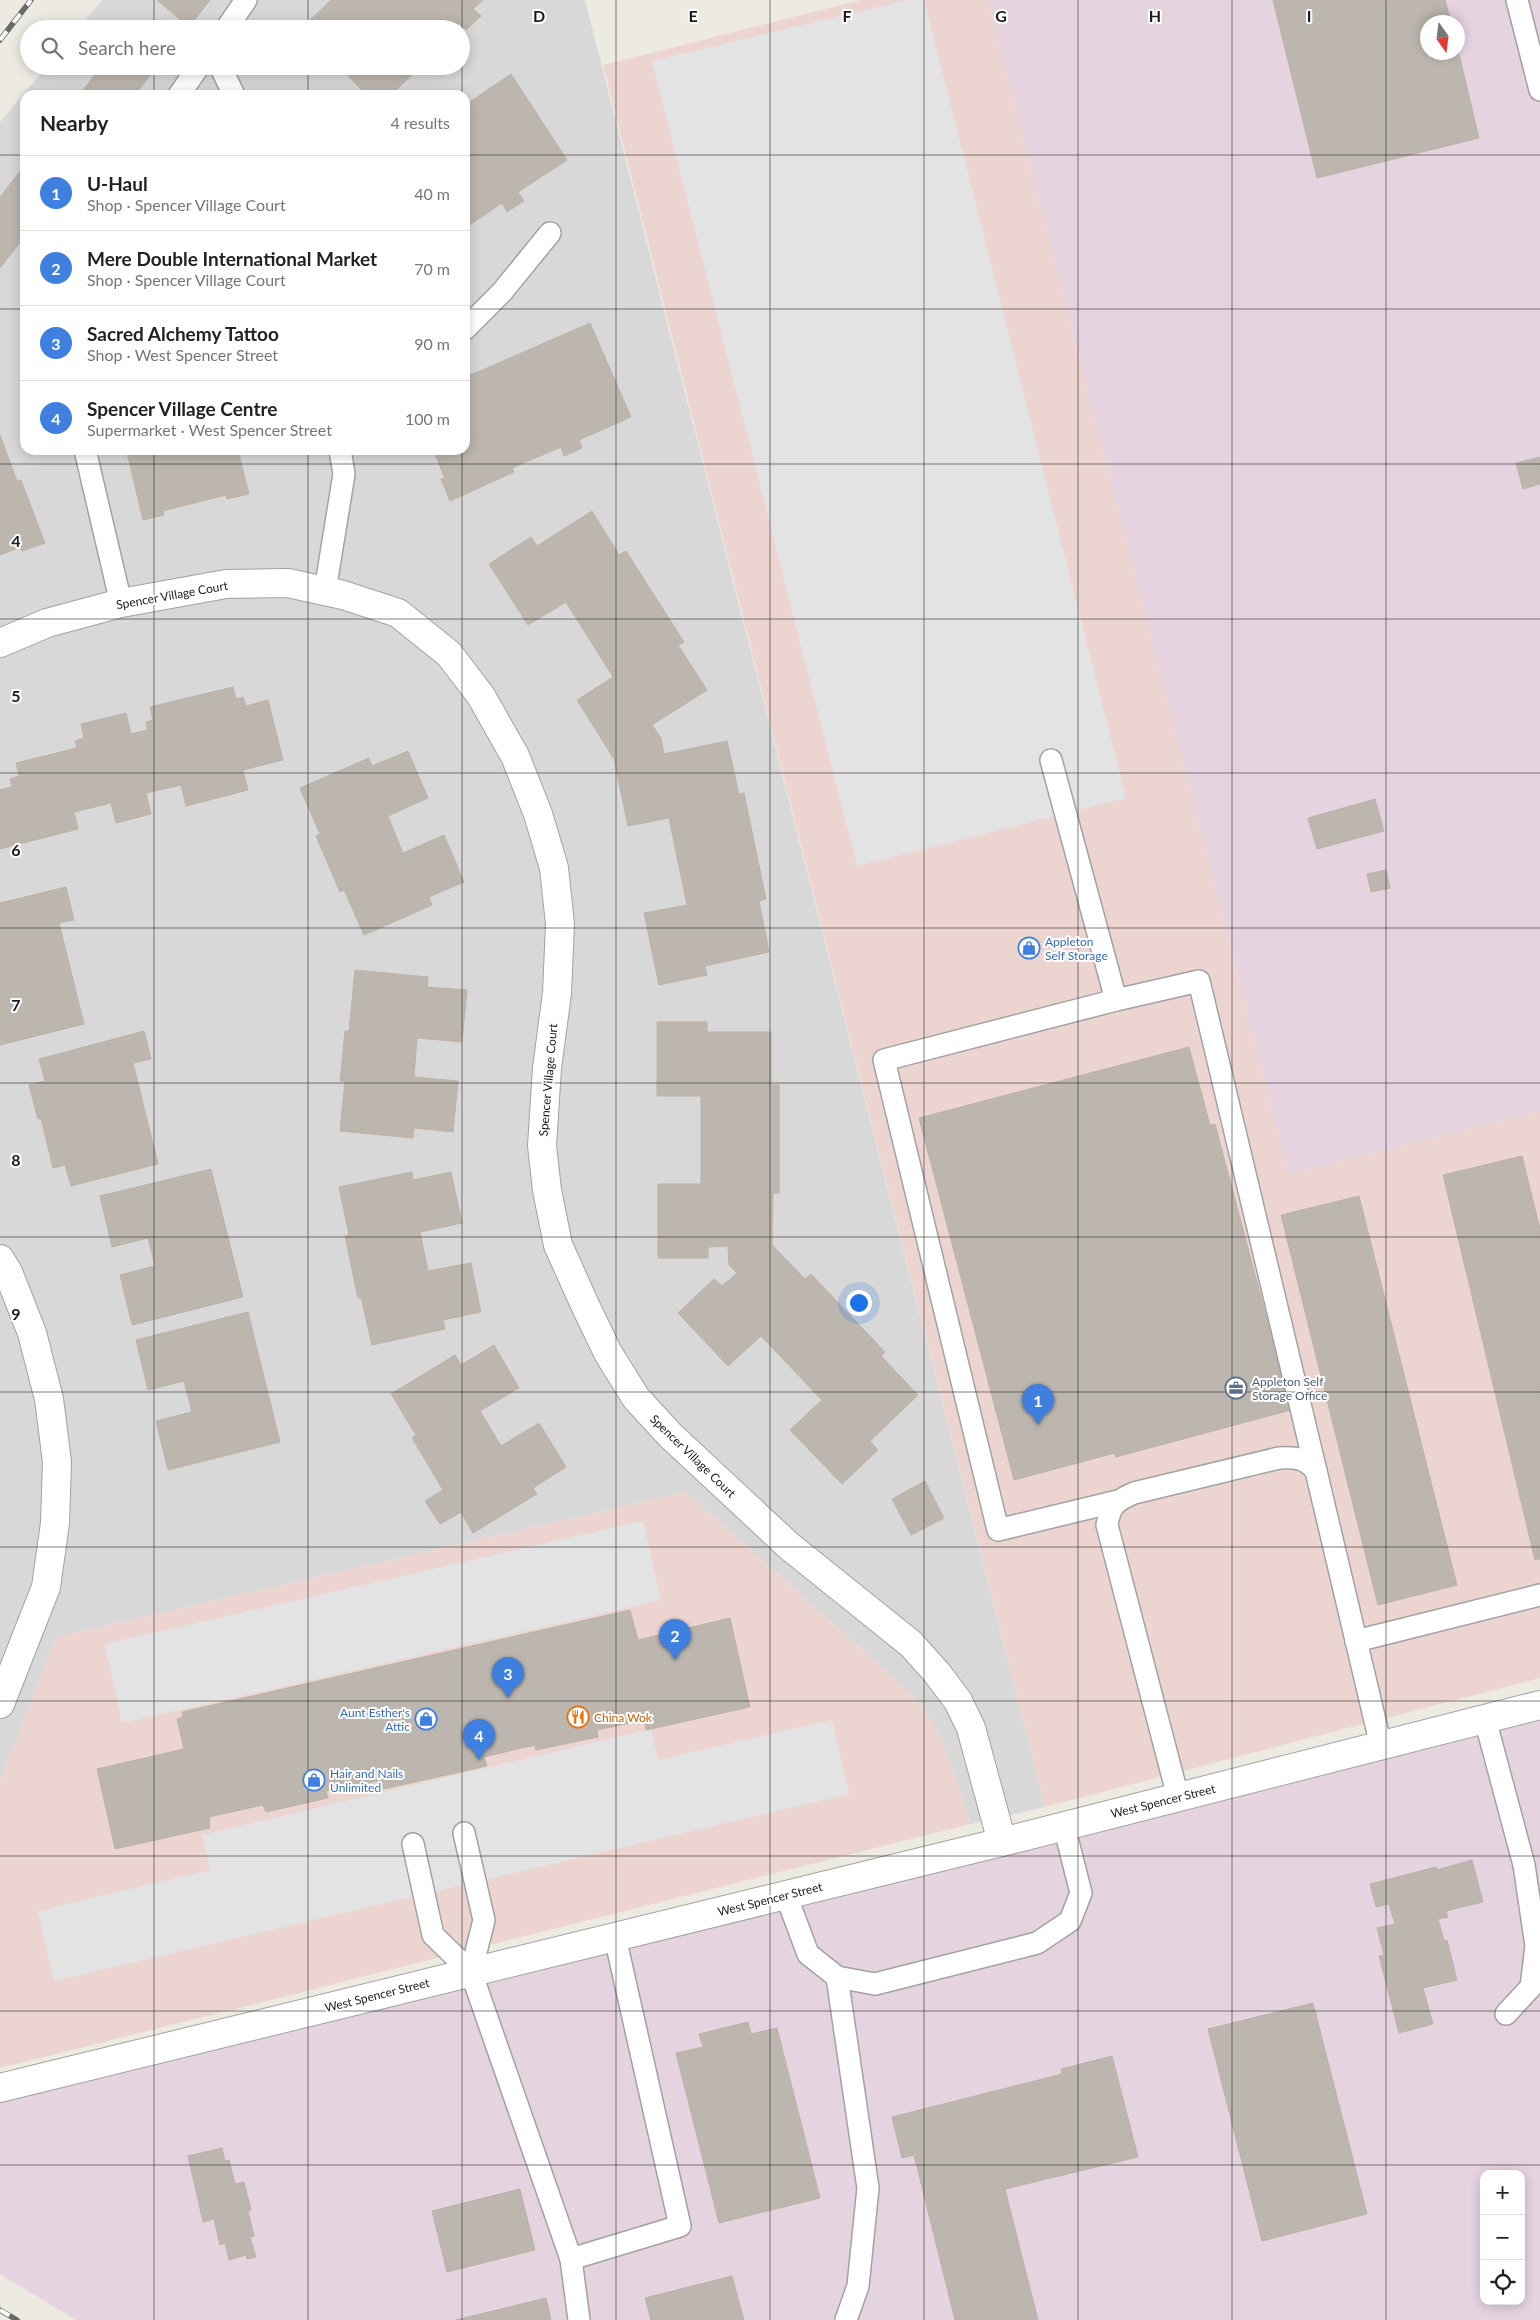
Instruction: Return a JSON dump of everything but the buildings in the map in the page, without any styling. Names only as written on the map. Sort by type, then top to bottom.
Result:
[{"type":"street","name":"Spencer Village Court","points":[[0,643],[47,623],[121,603],[226,584],[288,583],[326,591],[398,614],[449,654],[480,696],[515,756],[538,814],[554,868],[560,924],[557,993],[547,1068],[542,1146],[547,1190],[558,1245],[608,1353],[636,1398],[670,1435],[789,1546],[911,1644],[937,1673],[958,1701],[971,1728],[1002,1842]]},
{"type":"street","points":[[0,1259],[8,1272],[32,1333],[49,1399],[57,1462],[55,1523],[46,1587],[0,1704]]},
{"type":"street","name":"West Spencer Street","points":[[0,2088],[1002,1842],[1540,1705]]},
{"type":"lane","points":[[232,20],[246,0]]},
{"type":"lane","points":[[1517,0],[1540,90]]},
{"type":"lane","points":[[183,90],[193,75]]},
{"type":"lane","points":[[224,75],[232,90]]},
{"type":"lane","points":[[470,324],[502,292],[550,233]]},
{"type":"lane","points":[[86,455],[121,603]]},
{"type":"lane","points":[[326,591],[344,474],[341,455]]},
{"type":"lane","points":[[1051,760],[1116,1000]]},
{"type":"lane","points":[[1316,1471],[1309,1462],[1295,1457],[1279,1458],[1134,1493],[1118,1501],[998,1530],[884,1060],[1116,1000],[1199,981],[1316,1471],[1381,1746]]},
{"type":"lane","points":[[1118,1501],[1109,1512],[1107,1525],[1178,1797]]},
{"type":"lane","points":[[1356,1641],[1540,1595]]},
{"type":"lane","points":[[1485,1719],[1524,1865],[1536,1946],[1531,1987],[1506,2014]]},
{"type":"lane","points":[[786,1895],[808,1954],[837,1977],[875,1984],[1037,1943],[1070,1920],[1081,1893],[1064,1826]]},
{"type":"lane","points":[[464,1833],[484,1920],[471,1972]]},
{"type":"lane","points":[[413,1844],[434,1935],[471,1972],[570,2259],[579,2320]]},
{"type":"lane","points":[[570,2259],[680,2226],[615,1937]]},
{"type":"lane","points":[[837,1977],[868,2188],[858,2286],[846,2320]]},
{"type":"shaded area","points":[[102,0],[585,0],[1045,1807],[971,1824],[941,1737],[921,1705],[896,1680],[686,1492],[56,1637],[0,1782],[0,122],[20,98],[20,455],[470,455],[470,90],[27,90],[39,75],[470,75],[470,20],[85,20]]},
{"type":"shaded area","name":"Appleton Self Storage","points":[[862,0],[988,0],[1289,1174],[1540,1111],[1540,1678],[1045,1807],[603,65]]},
{"type":"shaded area","points":[[908,0],[924,0],[1126,798],[857,866],[652,61]]},
{"type":"shaded area","points":[[988,0],[1540,0],[1540,1111],[1289,1174]]},
{"type":"shaded area","points":[[686,1492],[896,1680],[921,1705],[941,1737],[971,1824],[0,2068],[0,1782],[56,1637]]},
{"type":"shaded area","points":[[643,1521],[661,1600],[122,1723],[105,1644]]},
{"type":"shaded area","points":[[1540,1705],[1540,2320],[76,2320],[0,2274],[0,2088]]},
{"type":"shaded area","points":[[832,1720],[849,1794],[54,1981],[38,1911],[210,1870],[202,1835],[651,1729],[658,1760]]},
{"type":"railway","points":[[0,40],[31,0]]},
{"type":"railway","points":[[0,2310],[17,2320]]},
{"type":"place","name":"Appleton Self Storage","points":[[1029,948]]},
{"type":"place","name":"Appleton Self Storage Office","points":[[1236,1388]]},
{"type":"place","name":"U-Haul","points":[[1038,1425]]},
{"type":"place","name":"Mere Double International Market","points":[[675,1660]]},
{"type":"place","name":"Sacred Alchemy Tattoo","points":[[508,1698]]},
{"type":"place","name":"China Wok","points":[[578,1717]]},
{"type":"place","name":"Aunt Esther's Attic","points":[[426,1719]]},
{"type":"place","name":"Spencer Village Centre","points":[[479,1760]]},
{"type":"place","name":"Hair and Nails Unlimited","points":[[314,1780]]}]
